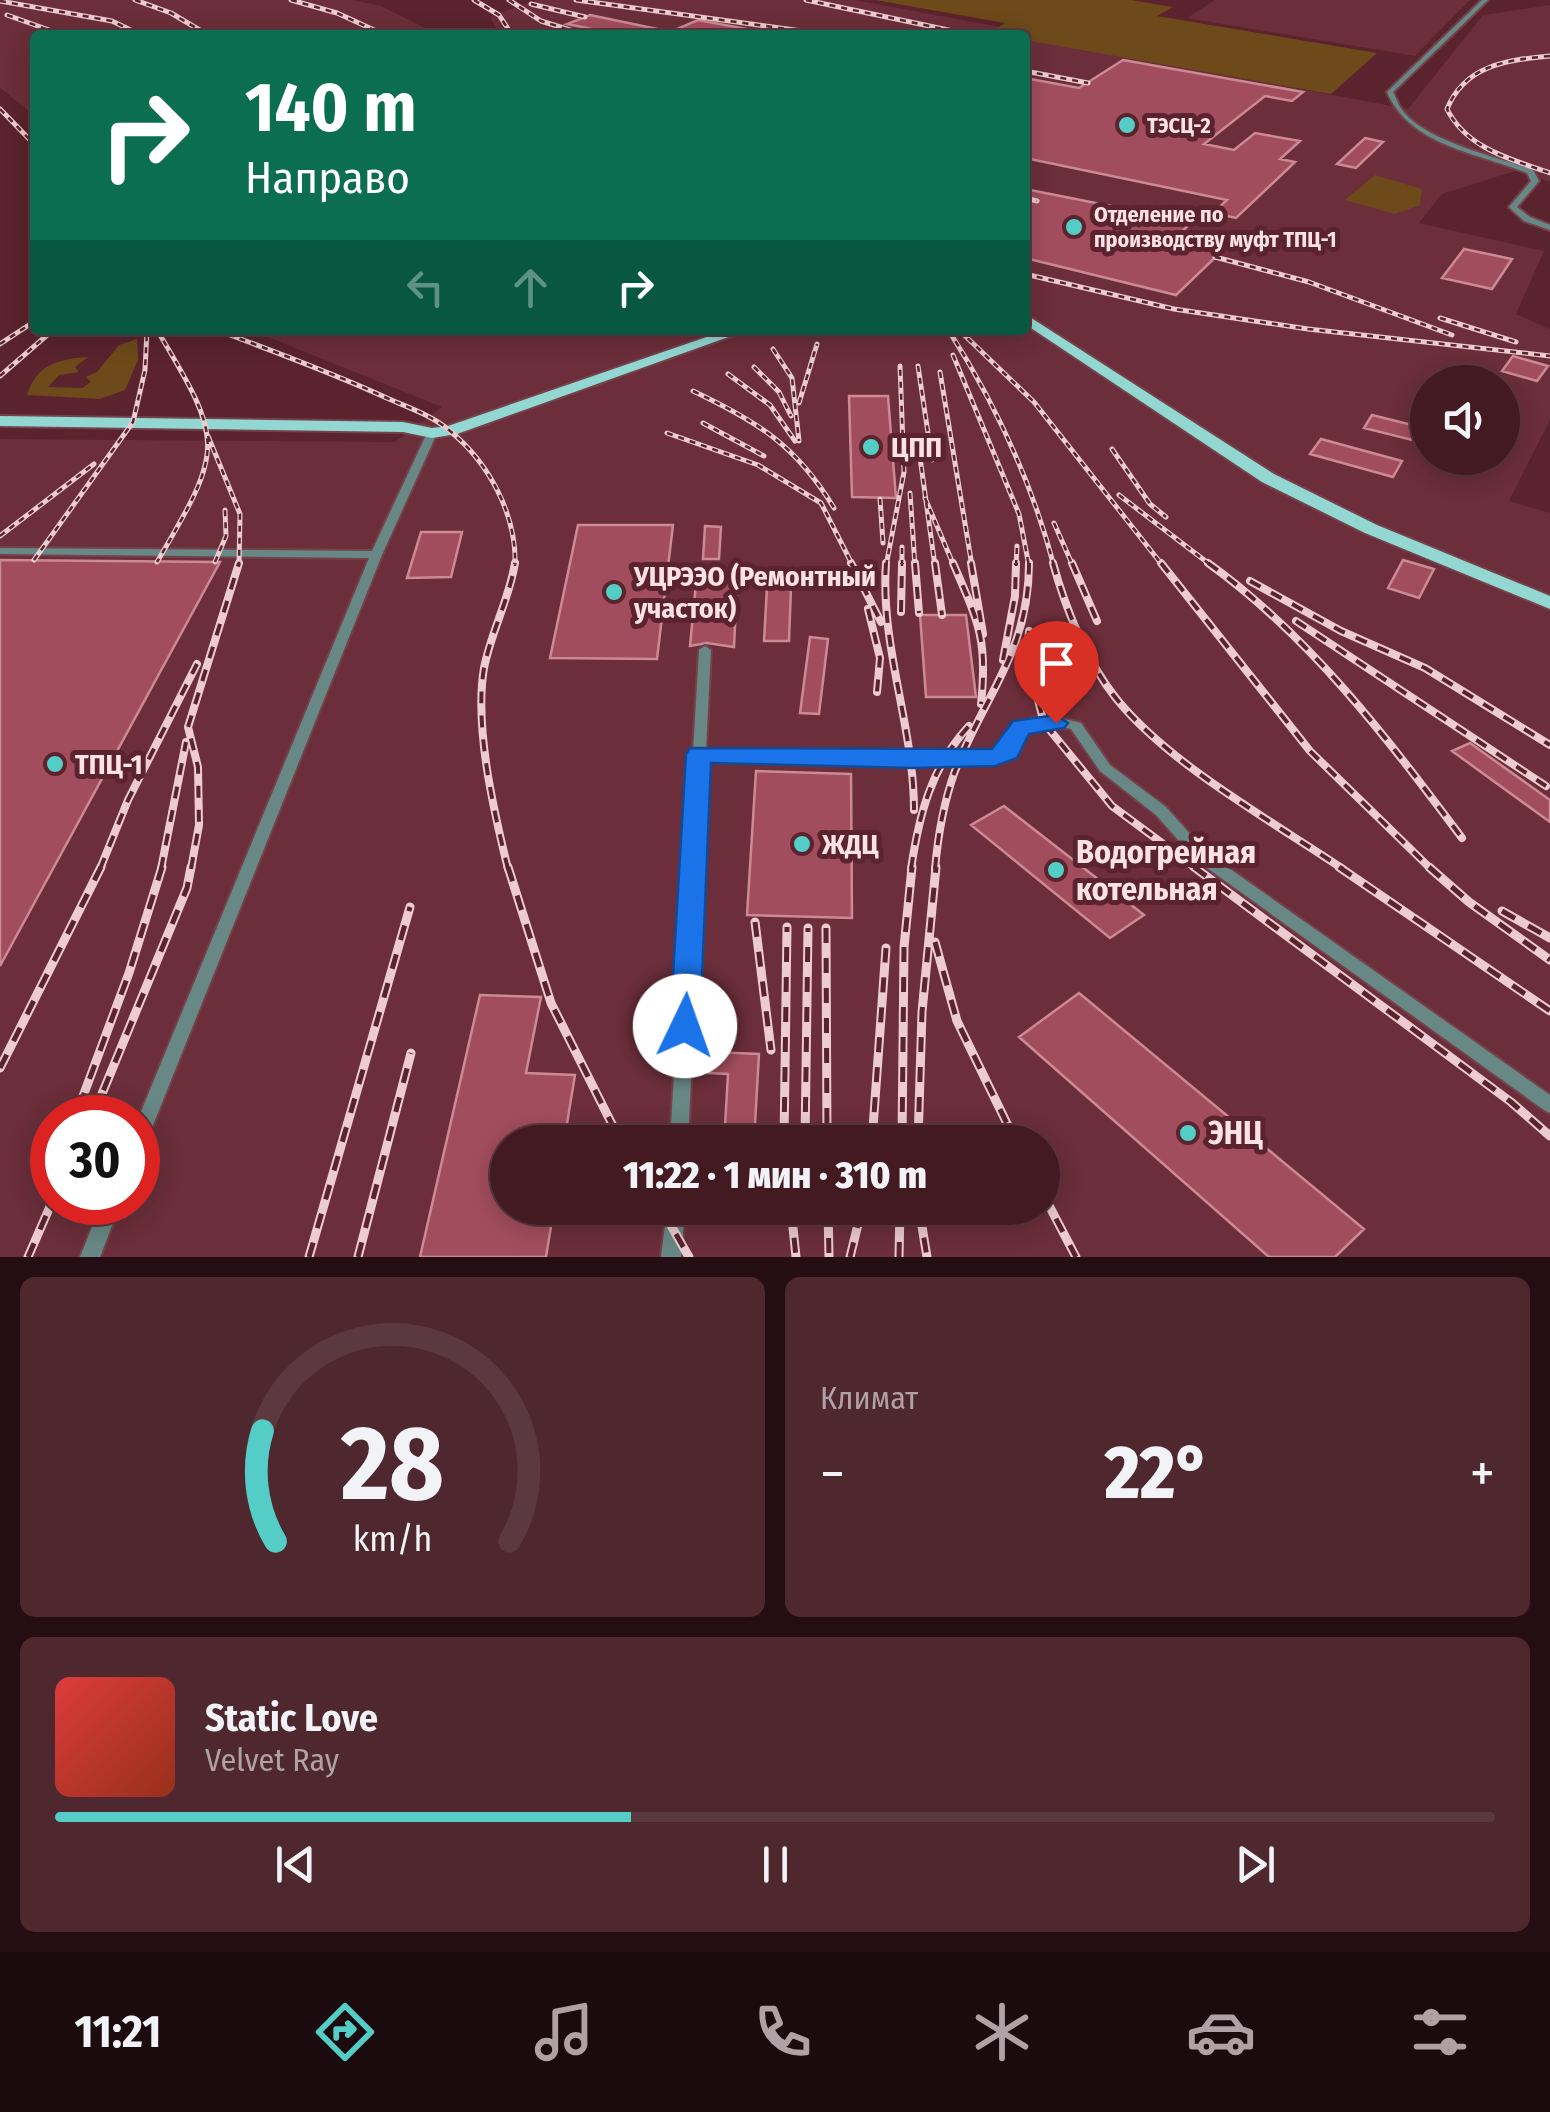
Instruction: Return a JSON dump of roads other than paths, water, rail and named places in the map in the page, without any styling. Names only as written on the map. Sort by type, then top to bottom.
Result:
[{"type":"main road","points":[[1030,321],[1268,478],[1371,529],[1550,602]]},
{"type":"main road","points":[[0,421],[402,427],[432,434],[588,385],[726,335]]},
{"type":"street","points":[[1485,0],[1437,43],[1390,92],[1390,98],[1412,124],[1530,172],[1535,181],[1512,207],[1527,219],[1550,228]]},
{"type":"street","points":[[156,1095],[376,556],[432,434]]},
{"type":"street","points":[[0,551],[376,556]]},
{"type":"street","points":[[680,1125],[705,650]]},
{"type":"street","points":[[698,754],[914,760],[995,758],[1008,752],[1012,736],[1022,726],[1068,723],[1082,730],[1106,768],[1161,811],[1202,856],[1550,1105]]},
{"type":"street","points":[[90,1257],[103,1225]]},
{"type":"street","points":[[670,1257],[674,1225]]},
{"type":"railway","points":[[135,0],[171,13],[200,30]]},
{"type":"railway","points":[[291,0],[337,13],[374,30]]},
{"type":"railway","points":[[474,0],[499,15],[509,30]]},
{"type":"railway","points":[[509,0],[541,21],[570,30]]},
{"type":"railway","points":[[576,0],[795,30]]},
{"type":"railway","points":[[806,0],[948,30]]},
{"type":"railway","points":[[0,1],[112,21],[131,30]]},
{"type":"railway","points":[[531,4],[585,17]]},
{"type":"railway","points":[[7,15],[49,30]]},
{"type":"railway","points":[[1550,56],[1503,63],[1476,74],[1455,94],[1447,109],[1478,143],[1550,173]]},
{"type":"railway","points":[[1030,72],[1088,83]]},
{"type":"railway","points":[[0,109],[30,140]]},
{"type":"railway","points":[[1030,199],[1037,201]]},
{"type":"railway","points":[[1215,257],[1309,282],[1452,335]]},
{"type":"railway","points":[[1030,275],[1174,309],[1308,329],[1550,356]]},
{"type":"railway","points":[[1440,318],[1516,342]]},
{"type":"railway","points":[[0,344],[30,324]]},
{"type":"railway","points":[[0,376],[47,335]]},
{"type":"railway","points":[[34,560],[133,422],[145,370],[147,335]]},
{"type":"railway","points":[[157,562],[195,494],[208,446],[205,423],[195,398],[160,335]]},
{"type":"railway","points":[[230,335],[347,380],[443,426],[477,458],[498,491],[511,528],[515,564]]},
{"type":"railway","points":[[951,335],[1010,444],[1035,504],[1054,566]]},
{"type":"railway","points":[[964,335],[1034,402],[1163,566]]},
{"type":"railway","points":[[799,403],[817,344]]},
{"type":"railway","points":[[773,349],[792,378],[799,441]]},
{"type":"railway","points":[[953,355],[1019,514],[1029,565]]},
{"type":"railway","points":[[886,566],[904,472],[900,366]]},
{"type":"railway","points":[[918,366],[932,460]]},
{"type":"railway","points":[[754,367],[779,392],[791,416]]},
{"type":"railway","points":[[940,372],[972,566]]},
{"type":"railway","points":[[728,374],[770,405],[795,441]]},
{"type":"railway","points":[[693,391],[756,425],[790,451],[834,508]]},
{"type":"railway","points":[[703,423],[764,456]]},
{"type":"railway","points":[[667,433],[758,465],[821,503],[853,566]]},
{"type":"railway","points":[[208,436],[240,514],[239,566]]},
{"type":"railway","points":[[918,443],[926,500]]},
{"type":"railway","points":[[1112,449],[1150,504],[1166,517]]},
{"type":"railway","points":[[0,536],[94,464]]},
{"type":"railway","points":[[910,493],[915,566]]},
{"type":"railway","points":[[1119,495],[1212,566]]},
{"type":"railway","points":[[880,499],[883,543]]},
{"type":"railway","points":[[926,500],[954,566]]},
{"type":"railway","points":[[926,500],[935,566]]},
{"type":"railway","points":[[215,562],[226,536],[225,510]]},
{"type":"railway","points":[[1054,523],[1073,566]]},
{"type":"railway","points":[[1016,566],[1017,546]]},
{"type":"railway","points":[[902,547],[902,563]]},
{"type":"railway","points":[[191,869],[199,825],[198,767],[188,727],[239,563]]},
{"type":"railway","points":[[851,563],[881,622]]},
{"type":"railway","points":[[886,563],[888,625],[909,748],[914,810]]},
{"type":"railway","points":[[901,612],[902,563]]},
{"type":"railway","points":[[915,563],[919,613]]},
{"type":"railway","points":[[935,563],[942,615]]},
{"type":"railway","points":[[953,563],[982,646],[981,704]]},
{"type":"railway","points":[[971,563],[983,634]]},
{"type":"railway","points":[[1003,660],[1015,596],[1016,563]]},
{"type":"railway","points":[[1053,563],[1086,650],[1115,697],[1137,721],[1191,768],[1343,869]]},
{"type":"railway","points":[[1072,563],[1097,621]]},
{"type":"railway","points":[[1161,563],[1310,751],[1431,869]]},
{"type":"railway","points":[[1208,563],[1281,623],[1314,656],[1376,727],[1462,838]]},
{"type":"railway","points":[[508,869],[487,769],[482,691],[487,655],[515,564]]},
{"type":"railway","points":[[935,869],[947,795],[1013,648],[1022,622],[1029,565]]},
{"type":"railway","points":[[1250,581],[1341,631],[1425,668],[1550,745]]},
{"type":"railway","points":[[868,609],[880,658],[877,692]]},
{"type":"railway","points":[[1296,621],[1546,786]]},
{"type":"railway","points":[[1029,631],[1027,659],[1044,723],[1112,806],[1197,869]]},
{"type":"railway","points":[[100,869],[128,800],[197,664]]},
{"type":"railway","points":[[911,869],[918,830],[936,775],[969,726]]},
{"type":"railway","points":[[161,869],[186,742]]},
{"type":"railway","points":[[83,1095],[129,973],[162,867]]},
{"type":"railway","points":[[102,1095],[187,888],[191,867]]},
{"type":"railway","points":[[508,867],[551,1003],[612,1125]]},
{"type":"railway","points":[[902,1125],[904,947],[912,867]]},
{"type":"railway","points":[[919,1125],[922,1012],[936,867]]},
{"type":"railway","points":[[1194,867],[1511,1102],[1550,1136]]},
{"type":"railway","points":[[1339,867],[1550,1011]]},
{"type":"railway","points":[[1429,867],[1469,902],[1550,960]]},
{"type":"railway","points":[[0,1068],[100,869]]},
{"type":"railway","points":[[309,1257],[410,907]]},
{"type":"railway","points":[[1502,911],[1550,938]]},
{"type":"railway","points":[[755,922],[771,1050]]},
{"type":"railway","points":[[784,1125],[787,927]]},
{"type":"railway","points":[[805,1125],[808,928]]},
{"type":"railway","points":[[826,928],[827,1125]]},
{"type":"railway","points":[[935,942],[957,1021],[1008,1125]]},
{"type":"railway","points":[[873,1125],[886,948]]},
{"type":"railway","points":[[358,1257],[411,1053]]},
{"type":"railway","points":[[28,1257],[42,1225]]},
{"type":"railway","points":[[671,1225],[689,1257]]},
{"type":"railway","points":[[793,1225],[796,1257]]},
{"type":"railway","points":[[828,1225],[829,1257]]},
{"type":"railway","points":[[850,1257],[858,1225]]},
{"type":"railway","points":[[899,1257],[900,1225]]},
{"type":"railway","points":[[922,1225],[927,1257]]},
{"type":"railway","points":[[1059,1225],[1076,1257]]},
{"type":"place","name":"ТЭСЦ-2","points":[[1127,125]]},
{"type":"place","name":"Отделение по производству муфт ТПЦ-1","points":[[1074,227]]},
{"type":"place","name":"ЦПП","points":[[871,447]]},
{"type":"place","name":"УЦРЭЭО (Ремонтный участок)","points":[[614,592]]},
{"type":"place","name":"ТПЦ-1","points":[[55,764]]},
{"type":"place","name":"ЖДЦ","points":[[802,844]]},
{"type":"place","name":"Водогрейная котельная","points":[[1056,870]]},
{"type":"place","name":"ЭНЦ","points":[[1188,1133]]}]
